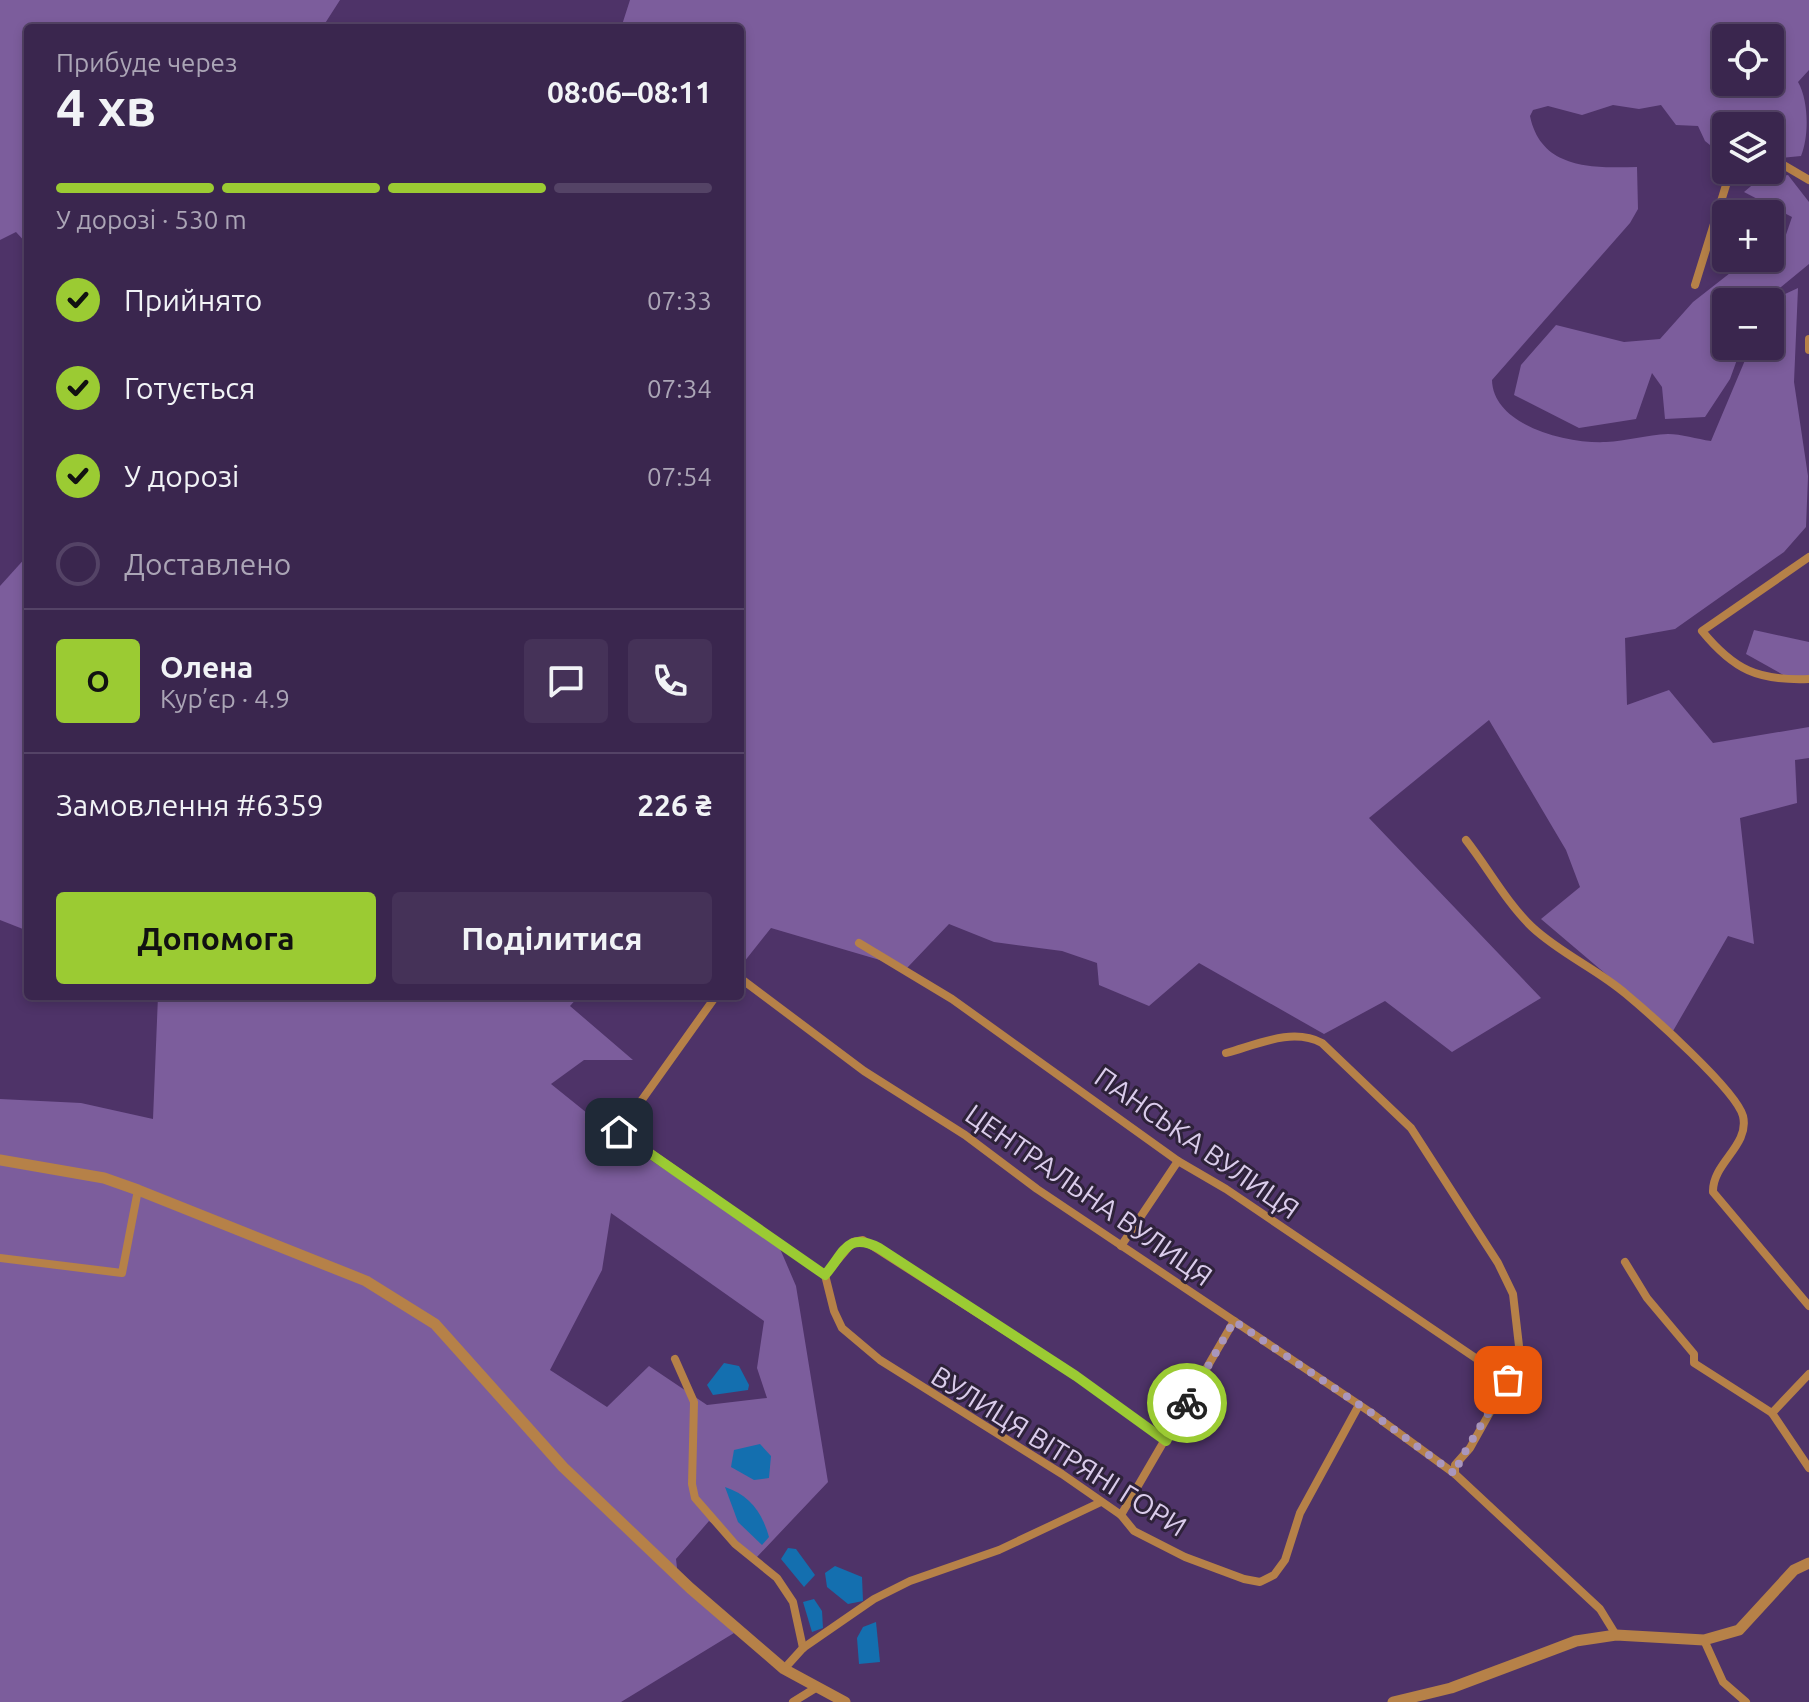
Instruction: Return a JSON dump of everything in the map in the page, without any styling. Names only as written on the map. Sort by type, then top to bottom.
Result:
[{"type":"street","points":[[1784,165],[1809,180]]},
{"type":"street","points":[[1695,285],[1726,184]]},
{"type":"street","points":[[1809,339],[1809,350]]},
{"type":"street","points":[[1809,557],[1702,631],[1730,663],[1775,680],[1809,679]]},
{"type":"street","points":[[1466,840],[1530,925],[1566,956],[1625,993],[1706,1067],[1735,1101],[1743,1118],[1742,1131],[1737,1145],[1715,1172],[1713,1192],[1718,1203],[1769,1255],[1809,1306]]},
{"type":"street","name":"ПАНСЬКА ВУЛИЦЯ","points":[[859,943],[952,999],[1178,1161],[1226,1189],[1508,1380]]},
{"type":"street","name":"ЦЕНТРАЛЬНА ВУЛИЦЯ","points":[[744,981],[864,1071],[965,1135],[1121,1246],[1359,1405],[1455,1474],[1600,1609],[1616,1635]]},
{"type":"street","points":[[619,1132],[713,1000]]},
{"type":"street","points":[[1226,1053],[1275,1039],[1309,1036],[1322,1043],[1411,1128],[1498,1263],[1513,1294],[1519,1346],[1508,1380],[1470,1448],[1455,1465],[1455,1474]]},
{"type":"street","points":[[589,1122],[595,1114],[825,1275],[853,1242],[863,1240],[1076,1376],[1166,1441]]},
{"type":"street","points":[[0,1160],[104,1178],[138,1190],[366,1281],[435,1324],[563,1467],[690,1588],[784,1669],[814,1689],[845,1702]]},
{"type":"street","points":[[1121,1246],[1178,1161]]},
{"type":"street","points":[[0,1258],[122,1273],[138,1190]]},
{"type":"street","points":[[1625,1262],[1647,1298],[1694,1354],[1694,1363],[1772,1413],[1809,1468]]},
{"type":"street","name":"ВУЛИЦЯ ВІТРЯНІ ГОРИ","points":[[825,1275],[834,1311],[842,1328],[909,1381],[1121,1515],[1134,1531],[1244,1579],[1260,1582],[1274,1575],[1285,1560],[1300,1513],[1359,1405]]},
{"type":"street","points":[[1121,1515],[1234,1321]]},
{"type":"street","points":[[675,1359],[694,1402],[692,1484],[695,1498],[735,1544],[777,1578],[793,1602],[803,1648]]},
{"type":"street","points":[[1772,1413],[1809,1374]]},
{"type":"street","points":[[784,1669],[803,1648],[874,1599],[910,1581],[999,1550],[1101,1502]]},
{"type":"street","points":[[1393,1702],[1451,1688],[1576,1641],[1616,1635],[1704,1640],[1739,1630],[1794,1570],[1809,1563]]},
{"type":"street","points":[[1704,1640],[1723,1682],[1746,1702]]},
{"type":"street","points":[[793,1702],[814,1689]]},
{"type":"shaded area","points":[[0,0],[340,0],[325,24],[24,24],[24,241],[16,232],[0,240]]},
{"type":"shaded area","points":[[630,0],[1809,0],[1809,70],[1798,82],[1807,119],[1801,156],[1784,158],[1784,112],[1712,112],[1712,147],[1705,141],[1698,126],[1676,125],[1661,105],[1639,109],[1613,105],[1582,115],[1548,106],[1533,110],[1530,116],[1536,134],[1545,147],[1557,156],[1587,166],[1637,167],[1638,209],[1630,223],[1492,380],[1496,396],[1505,409],[1518,420],[1553,435],[1590,442],[1668,434],[1711,441],[1745,360],[1784,360],[1784,294],[1798,288],[1794,382],[1808,476],[1806,527],[1784,552],[1675,629],[1625,638],[1627,705],[1669,690],[1713,743],[1809,727],[1809,758],[1795,760],[1797,803],[1740,818],[1754,944],[1728,936],[1673,1031],[1541,919],[1580,887],[1566,850],[1489,720],[1369,818],[1541,998],[1452,1052],[1385,1001],[1324,1034],[1199,963],[1149,1006],[1099,985],[1097,963],[1062,951],[994,942],[949,924],[907,968],[771,928],[744,962],[744,24],[622,24]]},
{"type":"shaded area","points":[[1788,175],[1809,202],[1809,264],[1780,288],[1712,288],[1712,360],[1737,360],[1730,379],[1705,417],[1665,419],[1662,387],[1652,373],[1636,419],[1579,428],[1514,395],[1521,365],[1556,325],[1624,342],[1660,339],[1693,302],[1731,272],[1784,272],[1784,241],[1792,217],[1784,213],[1784,200],[1759,200],[1744,192],[1753,184],[1784,184],[1784,176]]},
{"type":"shaded area","points":[[24,559],[24,929],[0,920],[0,586]]},
{"type":"shaded area","points":[[1754,630],[1809,642],[1809,677],[1787,677],[1746,654]]},
{"type":"shaded area","points":[[158,1000],[575,1000],[570,1006],[633,1060],[584,1060],[551,1084],[623,1142],[778,1244],[796,1286],[828,1482],[756,1558],[709,1521],[676,1559],[678,1577],[734,1633],[621,1702],[0,1702],[0,1099],[81,1103],[153,1119]],"holes":[[[611,1213],[764,1321],[757,1368],[767,1398],[707,1405],[649,1366],[607,1407],[550,1370],[602,1270]]]},
{"type":"water","points":[[724,1363],[739,1366],[749,1385],[748,1390],[713,1395],[707,1385]]},
{"type":"water","points":[[760,1444],[771,1456],[769,1478],[754,1480],[731,1467],[734,1450]]},
{"type":"water","points":[[725,1487],[748,1500],[758,1512],[769,1537],[762,1545],[738,1522]]},
{"type":"water","points":[[788,1548],[796,1549],[815,1575],[804,1587],[781,1559]]},
{"type":"water","points":[[835,1566],[862,1577],[863,1601],[848,1604],[827,1587],[825,1573]]},
{"type":"water","points":[[814,1599],[822,1611],[823,1628],[812,1632],[803,1602]]},
{"type":"water","points":[[876,1622],[880,1662],[859,1664],[857,1638],[863,1627]]},
{"type":"way so far","points":[[1187,1403],[1234,1321],[1370,1412],[1455,1474],[1455,1465],[1470,1448],[1508,1380]]},
{"type":"route","points":[[619,1132],[825,1275],[853,1242],[863,1240],[879,1248],[1076,1376],[1166,1441],[1187,1403]]}]
